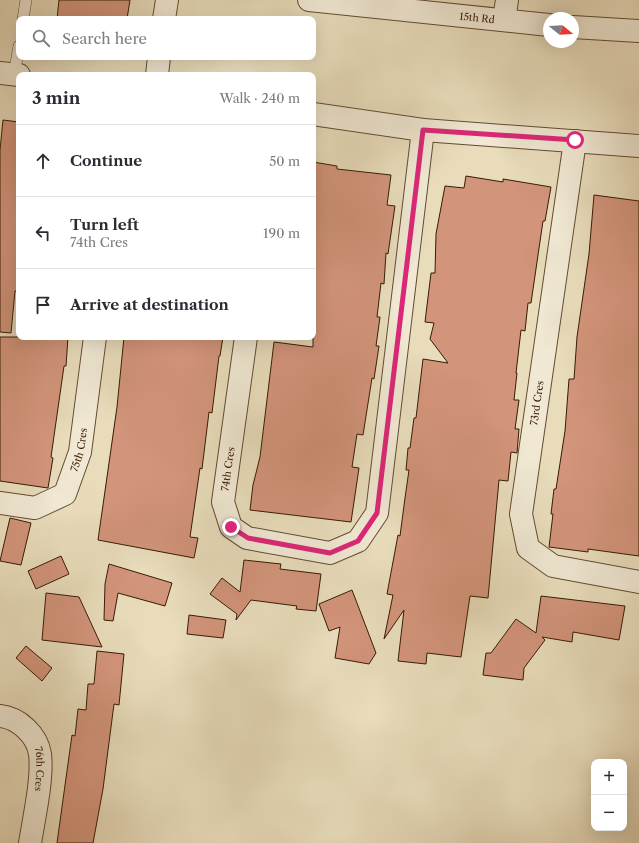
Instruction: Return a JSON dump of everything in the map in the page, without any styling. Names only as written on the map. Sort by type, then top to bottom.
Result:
[{"type":"street","points":[[164,16],[167,0]]},
{"type":"street","name":"15th Rd","points":[[309,0],[505,10],[543,23]]},
{"type":"street","points":[[579,27],[639,31]]},
{"type":"street","points":[[158,72],[160,60]]},
{"type":"street","points":[[316,114],[423,130],[575,140],[639,146]]},
{"type":"street","name":"74th Cres","points":[[246,340],[224,502],[231,527],[248,538],[330,553],[358,541],[377,513],[423,130]]},
{"type":"street","name":"73rd Cres","points":[[575,140],[521,514],[528,548],[553,566],[639,582]]},
{"type":"street","name":"75th Cres","points":[[0,503],[35,508],[65,494],[80,452],[95,340]]},
{"type":"street","name":"76th Cres","points":[[0,716],[8,717],[21,724],[32,735],[40,753],[40,772],[30,843]]},
{"type":"lane","points":[[23,16],[26,0]]},
{"type":"lane","points":[[11,74],[16,56]]},
{"type":"building","points":[[59,0],[130,0],[127,16],[57,16]]},
{"type":"building","points":[[3,120],[16,122],[16,291],[11,333],[0,332],[0,150]]},
{"type":"building","points":[[316,162],[337,166],[337,169],[391,175],[387,205],[395,206],[388,254],[386,253],[384,284],[381,283],[377,317],[380,317],[376,346],[379,346],[374,379],[372,378],[363,435],[357,434],[352,467],[359,468],[351,522],[250,510],[253,485],[260,457],[274,342],[313,347],[313,340],[316,340]]},
{"type":"building","points":[[466,176],[503,182],[503,179],[551,187],[545,221],[543,221],[531,303],[528,303],[525,331],[521,330],[514,400],[519,400],[515,429],[519,429],[517,453],[511,452],[508,481],[499,480],[488,598],[470,596],[461,657],[427,653],[426,664],[398,661],[404,610],[384,639],[393,595],[387,594],[398,535],[400,536],[409,470],[406,470],[408,448],[410,448],[414,418],[416,418],[423,359],[448,363],[430,339],[434,323],[425,322],[431,273],[435,273],[436,234],[445,186],[464,188]]},
{"type":"building","points":[[594,195],[639,201],[639,556],[588,549],[588,552],[549,547],[554,489],[556,489],[565,431],[569,379],[574,379],[577,337],[589,254]]},
{"type":"building","points":[[0,337],[16,337],[16,340],[68,340],[66,366],[64,366],[48,488],[0,481]]},
{"type":"building","points":[[124,340],[223,340],[219,356],[212,413],[209,412],[202,469],[200,468],[190,537],[198,538],[194,558],[98,540],[117,407]]},
{"type":"building","points":[[10,518],[31,523],[21,565],[0,561]]},
{"type":"building","points":[[61,556],[69,574],[36,589],[28,571]]},
{"type":"building","points":[[244,560],[281,564],[280,569],[321,574],[316,611],[296,609],[297,606],[251,600],[236,620],[237,614],[210,594],[222,578],[240,592]]},
{"type":"building","points":[[109,564],[172,583],[165,606],[118,593],[113,621],[104,620],[105,584]]},
{"type":"building","points":[[352,590],[376,653],[369,664],[335,658],[340,627],[329,631],[319,604]]},
{"type":"building","points":[[46,593],[79,597],[102,647],[42,640]]},
{"type":"building","points":[[541,596],[625,606],[619,640],[573,632],[572,642],[542,637],[545,640],[524,668],[523,680],[483,675],[486,653],[491,653],[516,619],[536,633]]},
{"type":"building","points":[[189,615],[226,620],[223,638],[187,634]]},
{"type":"building","points":[[26,646],[52,668],[42,681],[16,658]]},
{"type":"building","points":[[97,651],[124,654],[119,705],[114,704],[103,789],[93,843],[57,843],[72,735],[75,736],[78,709],[86,710],[88,684],[94,684]]},
{"type":"route","points":[[231,527],[248,538],[330,553],[358,541],[377,513],[423,130],[575,140]]}]
